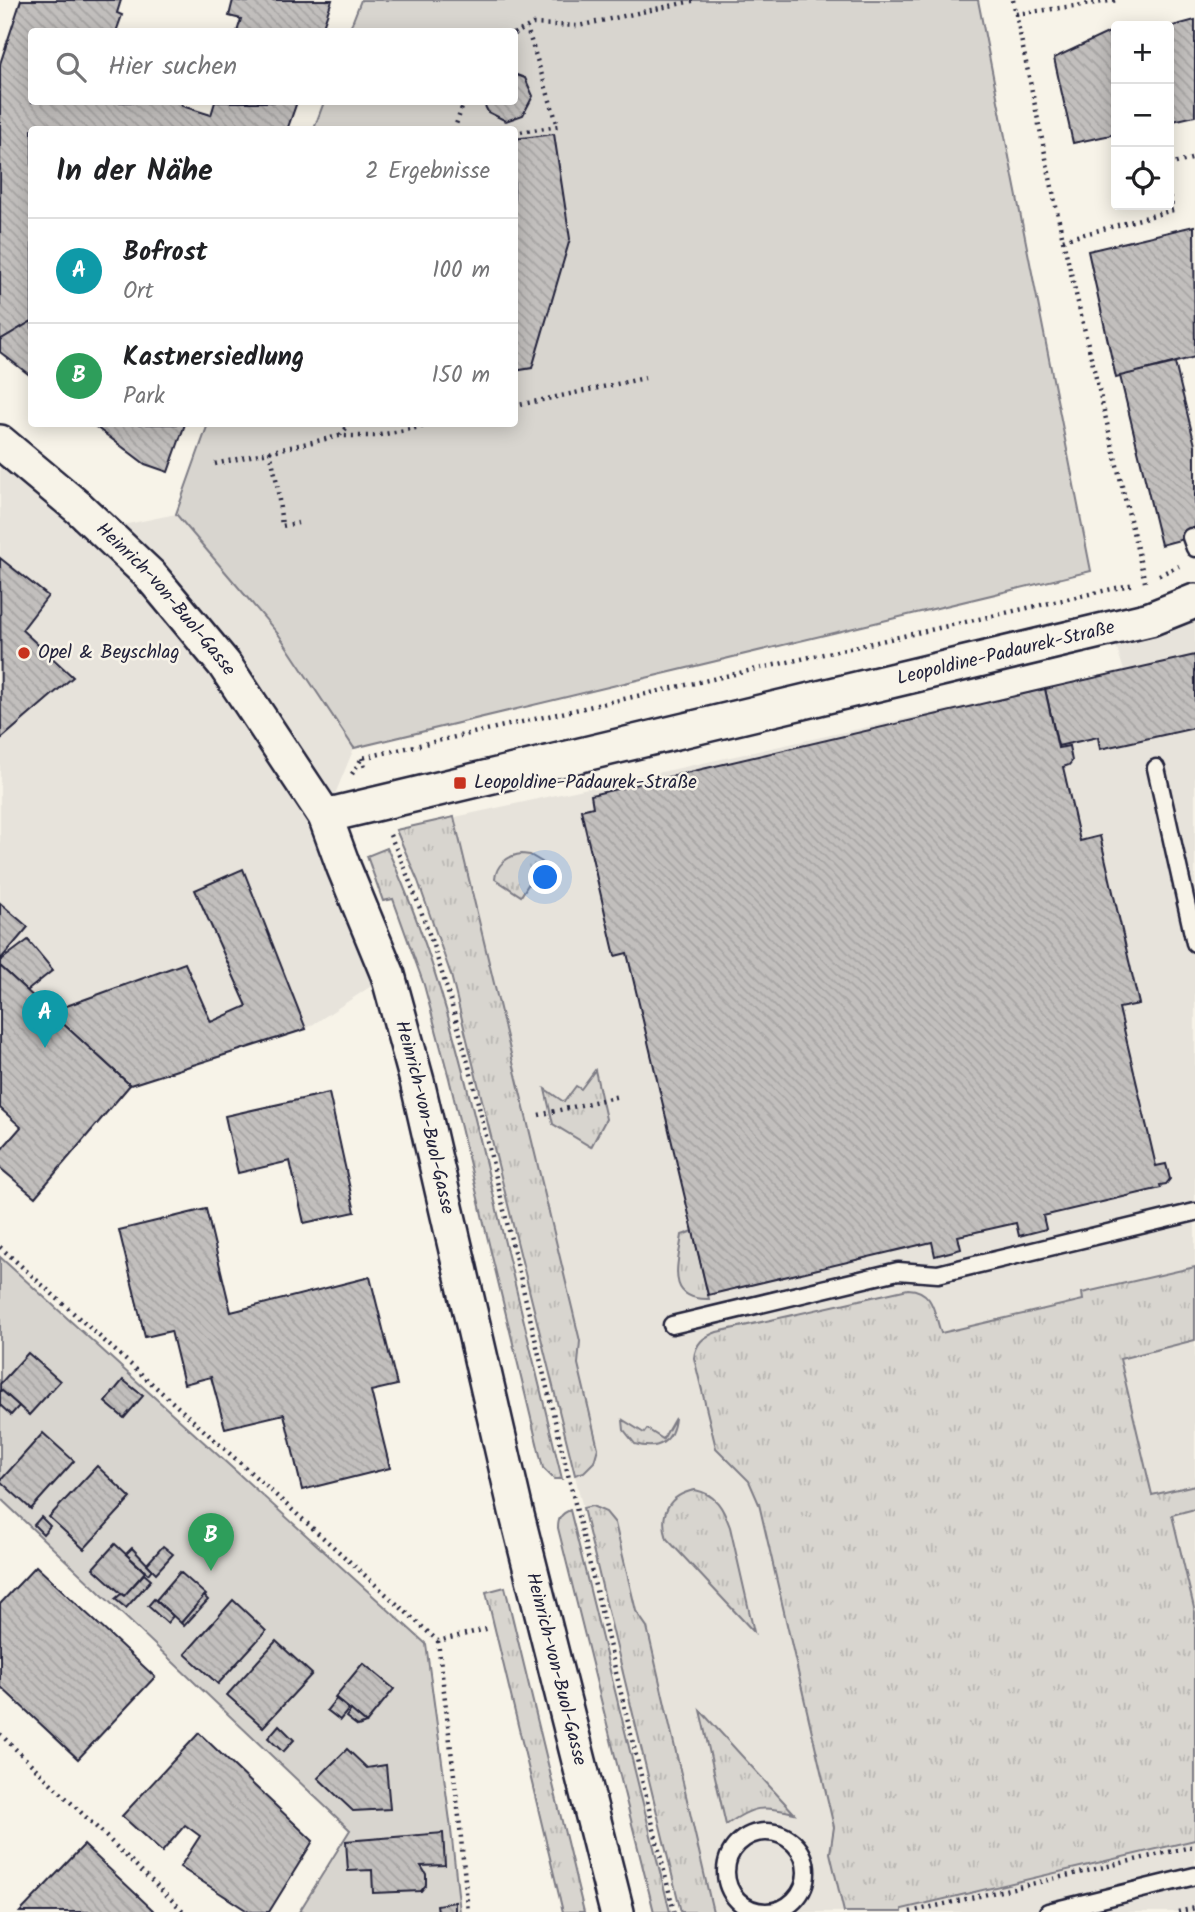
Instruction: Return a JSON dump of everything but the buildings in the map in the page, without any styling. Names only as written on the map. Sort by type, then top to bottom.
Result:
[{"type":"street","name":"Heinrich-von-Buol-Gasse","points":[[0,442],[79,508],[150,575],[224,664],[326,816],[344,868],[388,975],[417,1081],[516,1511],[617,1912]]},
{"type":"street","name":"Leopoldine-Padaurek-Straße","points":[[326,816],[1150,618],[1195,601]]},
{"type":"lane","points":[[1156,768],[1195,943]]},
{"type":"lane","points":[[672,1325],[898,1271],[938,1274],[1195,1212]]},
{"type":"lane","points":[[769,1832],[785,1836],[797,1847],[804,1862],[805,1877],[800,1892],[789,1904],[766,1912],[747,1908],[736,1899],[729,1888],[725,1872],[729,1856],[738,1842],[752,1834],[769,1832]]},
{"type":"lane","points":[[1048,1912],[1110,1905],[1195,1877]]},
{"type":"path","points":[[518,32],[533,24],[579,26],[697,0]]},
{"type":"path","points":[[1013,0],[1063,240],[1145,582]]},
{"type":"path","points":[[1016,14],[1118,0]]},
{"type":"path","points":[[518,132],[558,126],[527,27]]},
{"type":"path","points":[[455,126],[463,105]]},
{"type":"path","points":[[1174,164],[1195,158]]},
{"type":"path","points":[[1063,240],[1173,210]]},
{"type":"path","points":[[518,405],[645,379]]},
{"type":"path","points":[[339,436],[347,427]]},
{"type":"path","points":[[215,464],[339,436],[375,436],[420,427]]},
{"type":"path","points":[[270,451],[282,526],[298,523]]},
{"type":"path","points":[[326,816],[362,758],[1145,582],[1182,564]]},
{"type":"path","points":[[376,803],[413,885],[446,978],[674,1912]]},
{"type":"path","points":[[539,1115],[619,1096]]},
{"type":"path","points":[[0,1247],[438,1641],[468,1912]]},
{"type":"path","points":[[438,1641],[490,1628]]},
{"type":"path","points":[[0,1734],[184,1912]]},
{"type":"path","points":[[910,1912],[932,1910],[1195,1846]]},
{"type":"path","points":[[1178,1912],[1195,1908]]},
{"type":"shaded area","points":[[0,432],[113,527],[176,514],[279,635],[354,748],[326,816],[388,975],[306,1029],[130,1085],[0,966]]},
{"type":"shaded area","points":[[1195,601],[1195,1912],[681,1912],[477,1072],[451,975],[418,881],[396,830],[1124,671],[1111,628]]},
{"type":"green space","points":[[361,0],[978,0],[1091,571],[354,748],[279,635],[176,514],[207,427],[518,427],[518,126],[315,126],[323,105],[518,105],[518,28],[350,28]]},
{"type":"green space","points":[[454,817],[580,1341],[578,1364],[598,1448],[594,1462],[584,1472],[575,1475],[451,975],[418,881],[396,830]]},
{"type":"green space","points":[[387,848],[420,929],[447,1012],[562,1479],[554,1479],[543,1468],[424,985],[393,899],[383,901],[367,856]]},
{"type":"green space","points":[[522,854],[542,862],[521,896],[495,879],[504,862],[512,856]]},
{"type":"green space","points":[[595,1070],[606,1119],[591,1147],[553,1124],[545,1089],[564,1102],[576,1086],[581,1089]]},
{"type":"green space","points":[[693,1231],[709,1299],[686,1294],[678,1279],[682,1235]]},
{"type":"green space","points":[[0,1257],[426,1644],[460,1912],[299,1912],[350,1830],[0,1498]]},
{"type":"green space","points":[[1195,1267],[1195,1340],[1120,1359],[1152,1495],[1195,1485],[1195,1509],[1172,1515],[1195,1612],[1195,1840],[902,1909],[902,1912],[844,1912],[830,1853],[834,1827],[759,1504],[749,1481],[716,1448],[694,1358],[698,1344],[717,1332],[908,1289],[917,1290],[928,1298],[941,1333],[1083,1300],[1082,1293]]},
{"type":"green space","points":[[675,1418],[668,1439],[657,1445],[635,1444],[624,1430],[623,1420],[644,1433],[647,1429],[663,1439]]},
{"type":"green space","points":[[695,1490],[713,1498],[730,1527],[754,1632],[667,1539],[664,1521],[668,1507],[678,1496]]},
{"type":"green space","points":[[592,1506],[606,1512],[615,1523],[636,1611],[647,1627],[713,1912],[681,1912],[583,1508]]},
{"type":"green space","points":[[570,1510],[670,1912],[654,1912],[558,1528],[561,1517]]},
{"type":"green space","points":[[505,1587],[584,1912],[563,1912],[486,1592]]},
{"type":"green space","points":[[700,1710],[794,1813],[758,1809],[726,1825]]},
{"type":"place","name":"Opel & Beyschlag","points":[[24,653]]},
{"type":"place","name":"Leopoldine-Padaurek-Straße","points":[[460,783]]},
{"type":"place","name":"Bofrost","points":[[45,1048]]},
{"type":"place","name":"Kastnersiedlung","points":[[211,1571]]}]
